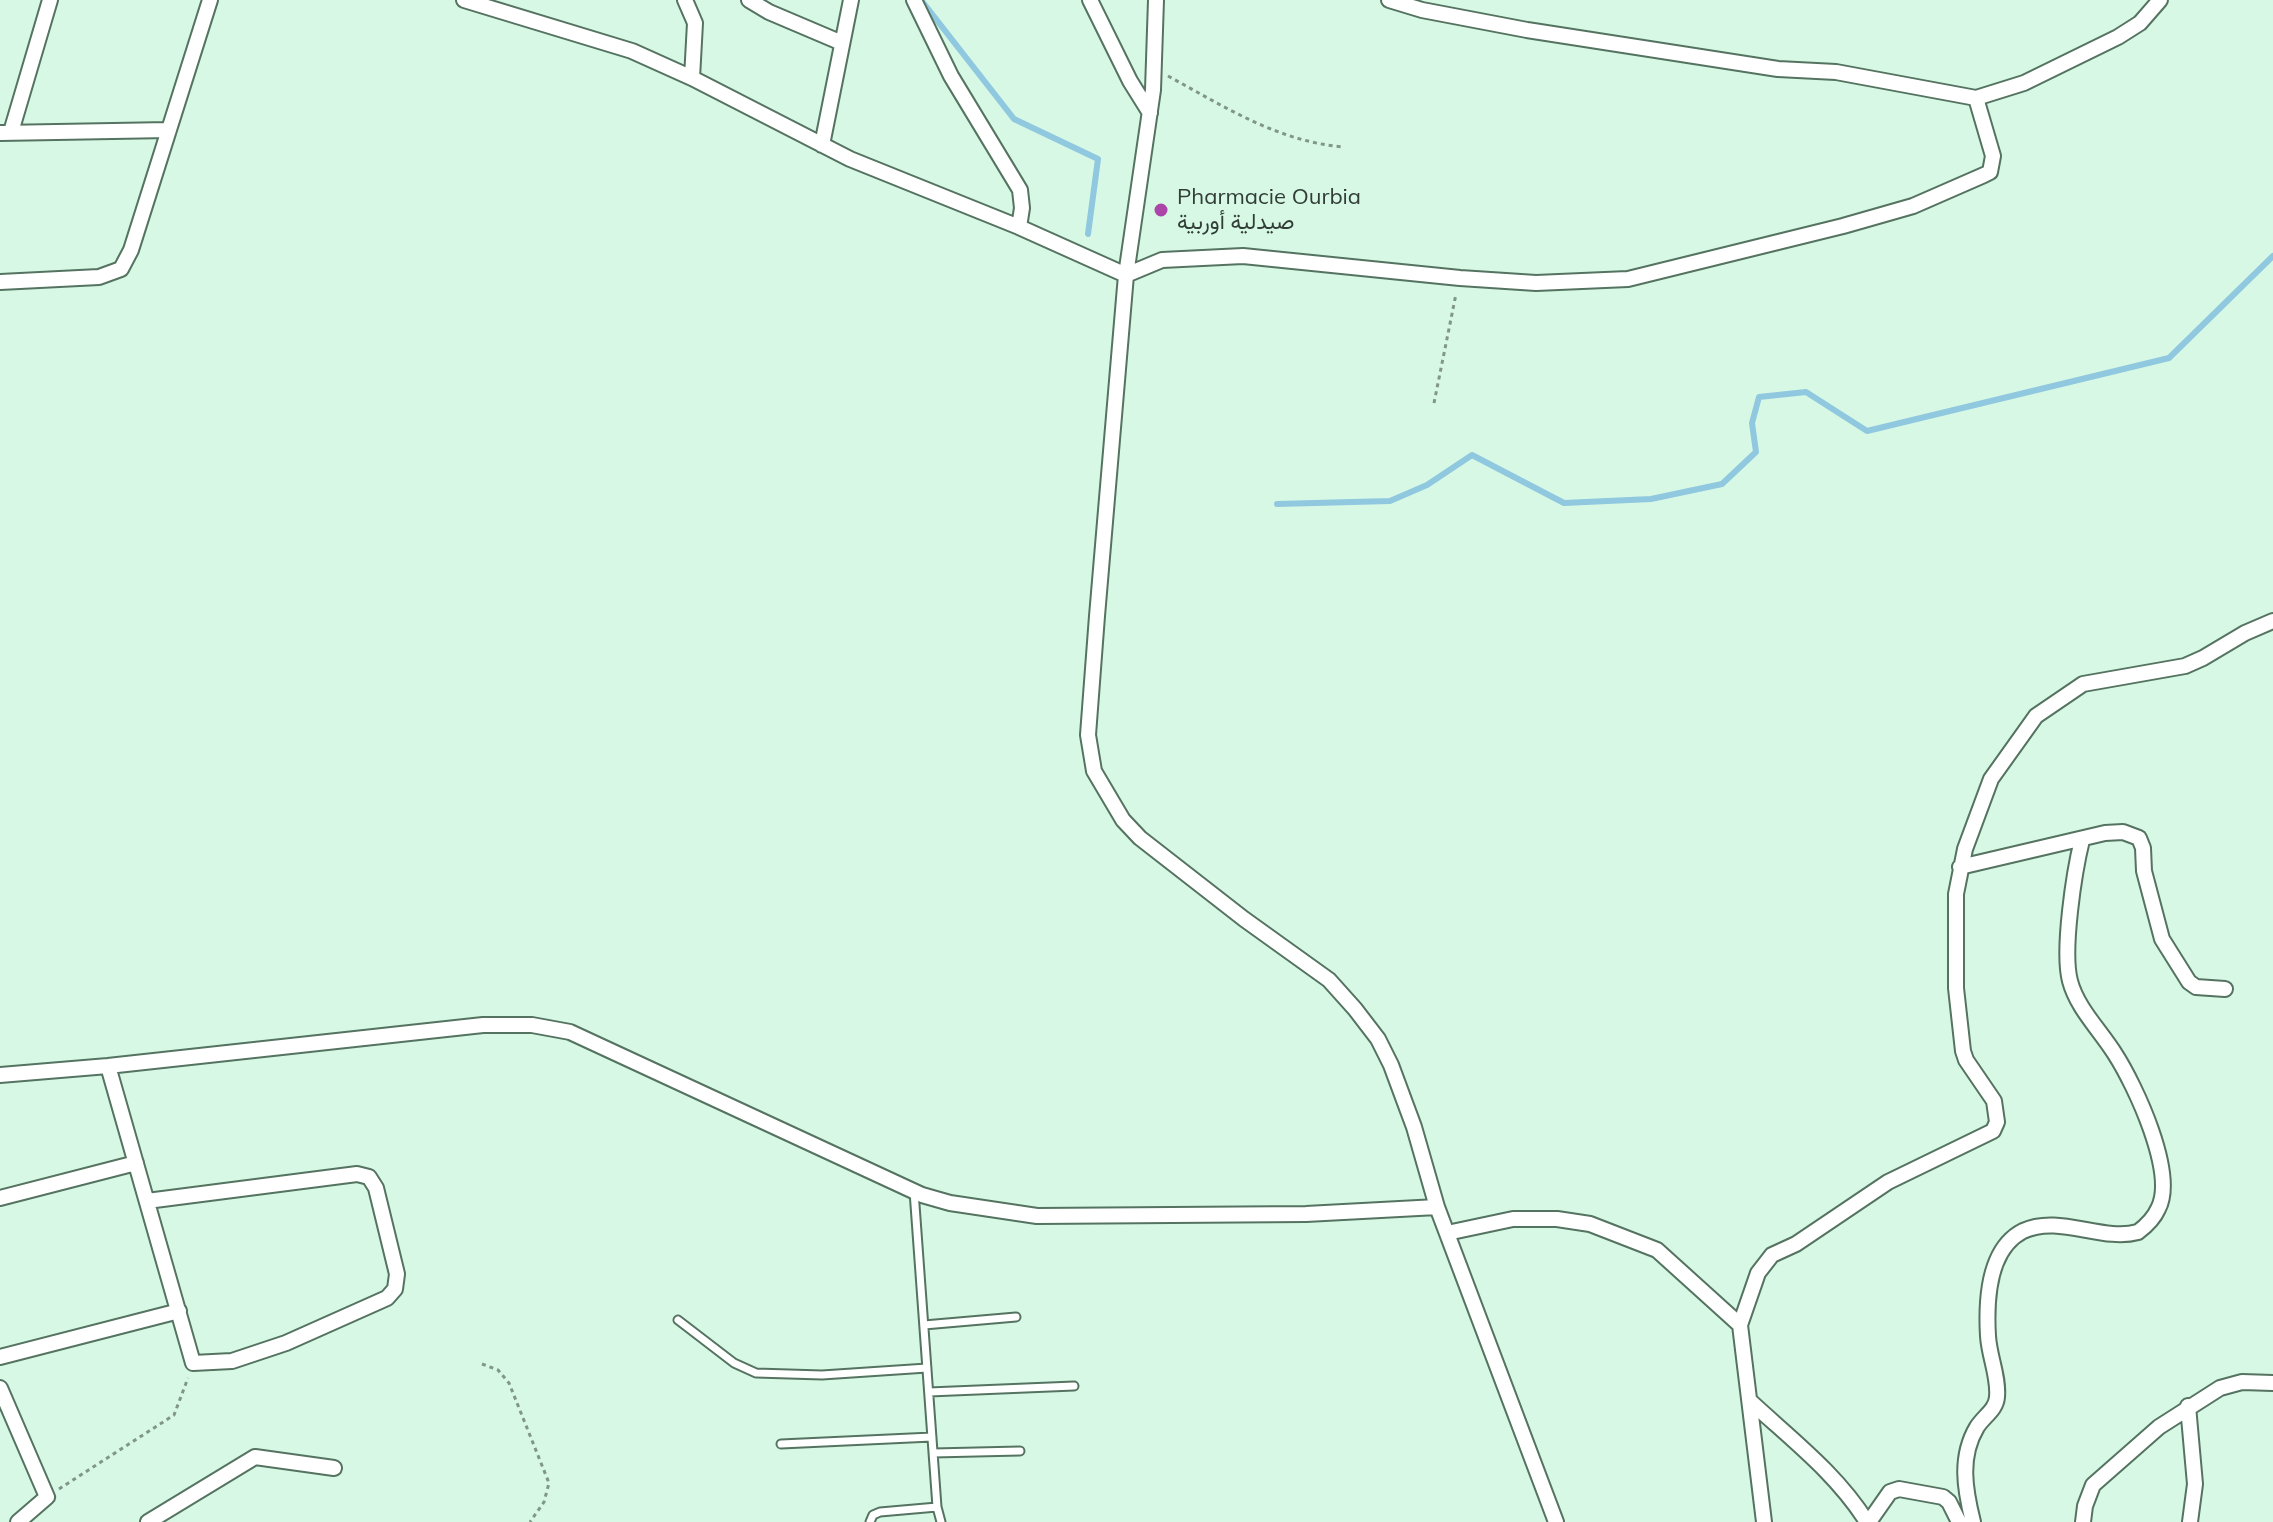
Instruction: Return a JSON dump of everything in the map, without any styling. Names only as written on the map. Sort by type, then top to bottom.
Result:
[{"type":"street","points":[[50,0],[6,133],[169,130]]},
{"type":"street","points":[[0,282],[99,277],[121,269],[131,250],[210,0]]},
{"type":"street","points":[[464,0],[632,51],[692,78],[850,159],[1019,227],[1126,275],[1162,260],[1243,256],[1536,283],[1628,279],[1913,206],[1990,172],[1993,156],[1976,98]]},
{"type":"street","points":[[685,0],[695,23],[692,78]]},
{"type":"street","points":[[749,0],[769,12],[842,43]]},
{"type":"street","points":[[822,145],[851,0]]},
{"type":"street","points":[[914,0],[951,76],[1020,190],[1022,208],[1019,227]]},
{"type":"street","points":[[1090,0],[1130,81],[1150,113]]},
{"type":"street","points":[[1156,0],[1150,113],[1126,275],[1088,735],[1094,771],[1107,797],[1140,838],[1329,980],[1378,1039],[1414,1127],[1437,1207],[1556,1522]]},
{"type":"street","points":[[1389,0],[1422,10],[1527,30],[1778,69],[1836,72],[1976,98],[2024,83],[2118,37],[2140,23],[2160,0]]},
{"type":"street","points":[[1764,1522],[1740,1325],[1758,1273],[1772,1255],[1796,1244],[1888,1182],[1993,1131],[1997,1122],[1994,1101],[1963,1051],[1956,988],[1956,894],[1960,867],[1991,779],[2036,716],[2083,684],[2185,666],[2273,621]]},
{"type":"street","points":[[1960,867],[2105,833],[2123,832],[2139,838],[2143,848],[2144,871],[2162,939],[2189,982],[2196,987],[2225,989]]},
{"type":"street","points":[[1973,1522],[1966,1494],[1965,1468],[1970,1441],[1997,1402],[1988,1338],[1989,1299],[1995,1267],[2002,1251],[2013,1237],[2027,1229],[2050,1226],[2116,1233],[2138,1232],[2160,1208],[2163,1190],[2162,1164],[2141,1106],[2117,1056],[2078,1000],[2070,981],[2070,926],[2082,840]]},
{"type":"street","points":[[0,1075],[483,1025],[532,1025],[570,1032],[914,1191],[950,1203],[1037,1216],[1306,1214],[1437,1207]]},
{"type":"street","points":[[108,1066],[193,1363],[232,1361],[272,1348],[387,1298],[395,1289],[397,1274],[376,1188],[369,1177],[357,1174],[147,1201]]},
{"type":"street","points":[[0,1198],[136,1163]]},
{"type":"street","points":[[1447,1233],[1513,1219],[1557,1219],[1590,1224],[1657,1250],[1740,1325]]},
{"type":"street","points":[[0,1357],[179,1311]]},
{"type":"street","points":[[2083,1522],[2088,1494],[2093,1485],[2159,1427],[2220,1388],[2242,1382],[2273,1383]]},
{"type":"street","points":[[0,1388],[47,1497],[18,1522]]},
{"type":"street","points":[[1750,1401],[1805,1448],[1844,1489],[1868,1522],[1890,1492],[1899,1489],[1943,1497],[1959,1522]]},
{"type":"street","points":[[2188,1406],[2195,1484],[2190,1522]]},
{"type":"street","points":[[148,1522],[255,1457],[334,1468]]},
{"type":"lane","points":[[914,1191],[937,1507],[941,1522]]},
{"type":"lane","points":[[924,1325],[1016,1317]]},
{"type":"lane","points":[[678,1320],[734,1363],[756,1373],[822,1375],[927,1368]]},
{"type":"lane","points":[[929,1392],[1074,1386]]},
{"type":"lane","points":[[781,1444],[932,1437]]},
{"type":"lane","points":[[933,1453],[1020,1451]]},
{"type":"lane","points":[[870,1522],[873,1515],[880,1512],[937,1507]]},
{"type":"path","points":[[1154,68],[1285,136],[1314,145],[1343,147]]},
{"type":"path","points":[[1434,403],[1460,278]]},
{"type":"path","points":[[47,1497],[174,1415],[193,1363]]},
{"type":"path","points":[[482,1364],[498,1370],[509,1383],[549,1483],[544,1502],[530,1522]]},
{"type":"waterway","points":[[921,0],[1014,119],[1098,159],[1088,234]]},
{"type":"waterway","points":[[1277,504],[1390,501],[1427,485],[1472,455],[1564,503],[1651,499],[1722,484],[1756,452],[1752,423],[1759,397],[1806,392],[1867,431],[2169,358],[2273,256]]},
{"type":"place","name":"Pharmacie Ourbia صيدلية أوربية","points":[[1161,210]]}]
